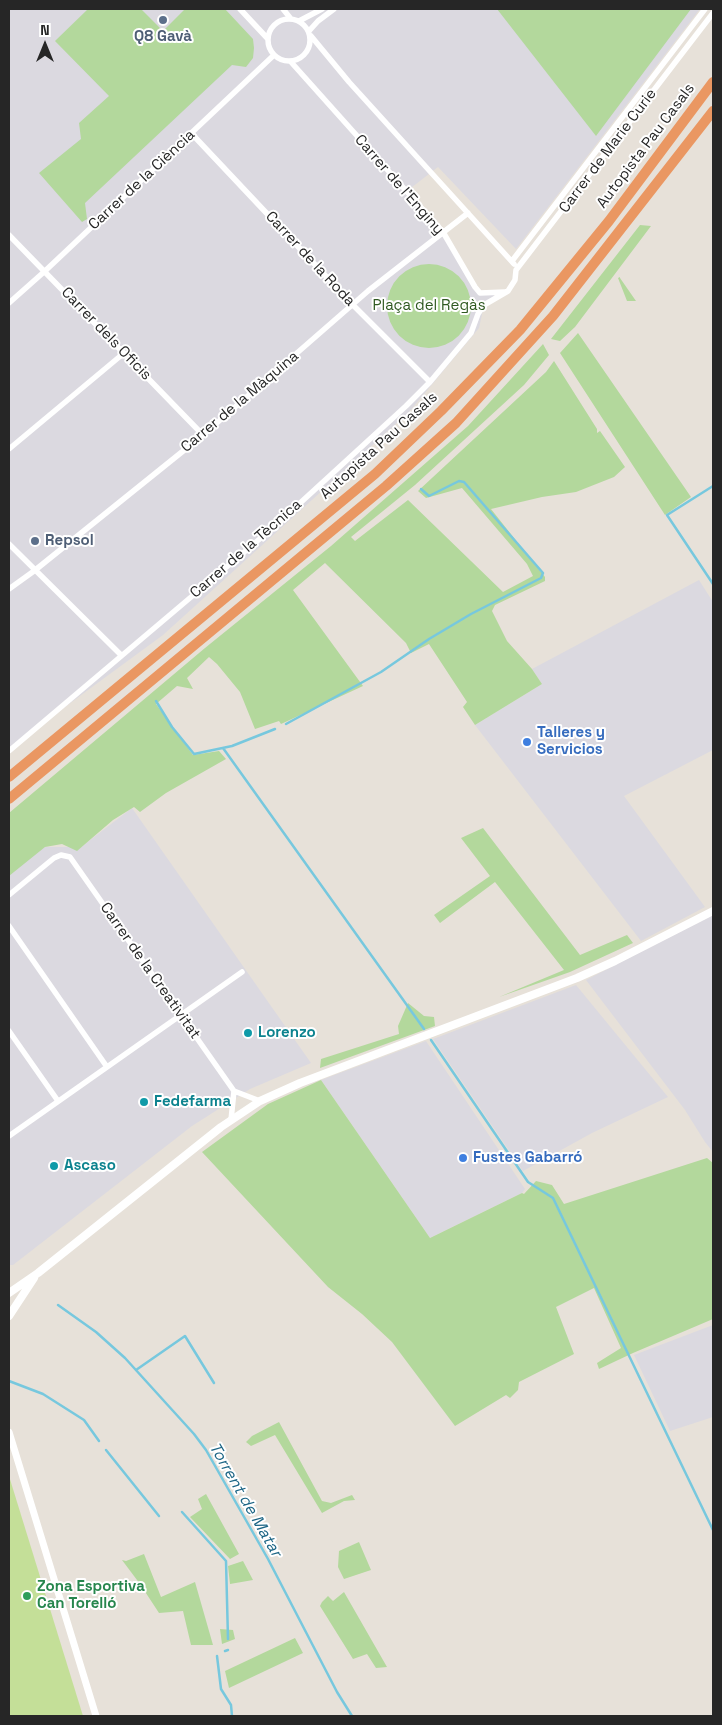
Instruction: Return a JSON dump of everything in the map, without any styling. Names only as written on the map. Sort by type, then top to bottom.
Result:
[{"type":"highway","name":"Autopista Pau Casals","points":[[9,776],[375,474],[441,412],[525,324],[609,221],[711,84]]},
{"type":"highway","name":"Autopista Pau Casals","points":[[9,799],[386,486],[456,423],[553,316],[713,111]]},
{"type":"main road","points":[[9,1293],[231,1120],[260,1101],[300,1083],[577,978],[615,961],[713,911]]},
{"type":"main road","points":[[9,1316],[38,1272]]},
{"type":"street","points":[[240,9],[268,39]]},
{"type":"street","points":[[283,9],[292,19]]},
{"type":"street","points":[[299,21],[322,9]]},
{"type":"street","points":[[310,34],[334,9]]},
{"type":"street","name":"Carrer de Marie Curie","points":[[512,261],[705,9]]},
{"type":"street","name":"Carrer de Marie Curie","points":[[508,292],[515,280],[516,270],[713,13]]},
{"type":"street","points":[[292,19],[305,25],[310,34],[309,48],[305,54],[298,60],[291,62],[279,59],[274,55],[269,47],[268,39],[274,24],[281,20],[292,19]]},
{"type":"street","name":"Carrer de l'Enginy","points":[[310,34],[349,82],[512,261],[516,270]]},
{"type":"street","name":"Carrer de la Ciència","points":[[9,303],[192,134],[274,55]]},
{"type":"street","name":"Carrer de l'Enginy","points":[[291,62],[443,232],[480,293],[508,292]]},
{"type":"street","name":"Carrer de la Roda","points":[[192,134],[353,305],[430,382]]},
{"type":"street","name":"Carrer de la Màquina","points":[[9,589],[203,435],[368,291],[468,213]]},
{"type":"street","name":"Carrer dels Oficis","points":[[9,234],[203,435]]},
{"type":"street","name":"Carrer de la Tècnica","points":[[9,751],[275,526],[430,382],[470,333],[484,305],[508,292]]},
{"type":"street","points":[[9,450],[124,353]]},
{"type":"street","points":[[9,544],[34,571],[121,655]]},
{"type":"street","name":"Carrer de la Creativitat","points":[[9,895],[54,858],[61,855],[70,858],[234,1091]]},
{"type":"street","points":[[9,926],[107,1067]]},
{"type":"street","points":[[9,1136],[242,972]]},
{"type":"street","points":[[9,1031],[58,1101]]},
{"type":"street","points":[[231,1120],[234,1091],[260,1101]]},
{"type":"street","points":[[9,1432],[96,1716]]},
{"type":"shaded area","points":[[9,9],[700,9],[516,249],[438,167],[407,191],[443,232],[480,293],[494,293],[494,298],[484,305],[479,328],[409,412],[163,635],[9,748]]},
{"type":"shaded area","points":[[699,580],[713,602],[713,750],[624,796],[705,907],[641,941],[475,725],[542,684],[532,669]]},
{"type":"shaded area","points":[[132,808],[311,1063],[250,1089],[192,1126],[13,1265],[9,1265],[9,865],[45,847],[81,847]]},
{"type":"shaded area","points":[[713,915],[713,1152],[685,1110],[586,980]]},
{"type":"shaded area","points":[[576,985],[668,1097],[592,1133],[523,1171],[433,1039]]},
{"type":"shaded area","points":[[426,1041],[525,1189],[522,1193],[430,1238],[321,1080]]},
{"type":"shaded area","points":[[713,1325],[713,1417],[670,1431],[634,1355]]},
{"type":"green space","points":[[88,9],[141,9],[163,31],[185,9],[225,9],[253,39],[254,48],[253,58],[246,67],[232,65],[85,203],[87,219],[82,222],[39,173],[81,139],[79,123],[109,96],[55,41]]},
{"type":"green space","points":[[497,9],[691,9],[596,136]]},
{"type":"green space","points":[[640,225],[651,226],[575,327],[560,341],[551,339]]},
{"type":"green space","name":"Plaça del Regàs","points":[[429,264],[445,267],[459,276],[468,290],[471,306],[468,322],[459,336],[445,345],[429,348],[413,345],[399,336],[390,322],[387,306],[390,290],[399,276],[413,267]]},
{"type":"green space","points":[[620,277],[636,301],[627,301],[618,278]]},
{"type":"green space","points":[[578,333],[691,497],[665,515],[560,353]]},
{"type":"green space","points":[[543,344],[549,355],[524,385],[415,485],[351,537],[355,541],[408,500],[503,592],[533,576],[527,564],[462,488],[426,498],[418,491],[546,372],[554,361],[597,429],[597,433],[600,431],[625,467],[614,477],[576,492],[542,497],[491,509],[545,577],[545,581],[495,605],[492,611],[507,641],[532,669],[542,684],[475,725],[463,707],[467,702],[429,644],[411,653],[406,643],[325,563],[293,590],[363,686],[281,724],[279,721],[255,729],[240,692],[209,657],[187,678],[193,689],[177,686],[156,704],[193,755],[219,751],[226,759],[166,793],[140,812],[134,807],[113,820],[77,851],[62,844],[45,847],[9,876],[9,813],[205,648],[331,546],[468,426]]},
{"type":"green space","points":[[483,828],[580,955],[627,935],[633,943],[570,972],[499,997],[564,970],[495,882],[440,923],[434,915],[490,876],[461,838]]},
{"type":"green space","points":[[408,1003],[424,1016],[434,1017],[435,1026],[320,1068],[321,1059],[399,1034],[398,1026]]},
{"type":"green space","points":[[321,1080],[430,1238],[522,1193],[524,1194],[536,1181],[552,1185],[564,1204],[707,1158],[713,1163],[713,1319],[599,1369],[597,1363],[621,1348],[594,1288],[556,1307],[574,1354],[519,1382],[518,1390],[510,1398],[506,1395],[455,1426],[392,1342],[362,1314],[328,1287],[202,1152],[268,1104]]},
{"type":"green space","points":[[279,1422],[322,1501],[331,1503],[352,1495],[355,1500],[344,1501],[322,1513],[275,1435],[251,1446],[246,1442],[252,1436]]},
{"type":"green space","name":"Zona Esportiva Can Torelló","points":[[9,1476],[83,1716],[9,1716]]},
{"type":"green space","points":[[206,1494],[239,1554],[230,1559],[190,1517],[202,1509],[198,1499]]},
{"type":"green space","points":[[359,1542],[371,1570],[344,1579],[338,1567],[339,1551]]},
{"type":"green space","points":[[144,1554],[161,1597],[195,1582],[213,1645],[191,1645],[183,1611],[159,1613],[122,1560],[126,1561]]},
{"type":"green space","points":[[243,1561],[253,1580],[230,1584],[228,1566]]},
{"type":"green space","points":[[344,1592],[387,1667],[376,1668],[367,1654],[353,1659],[320,1606],[328,1596],[333,1601]]},
{"type":"green space","points":[[220,1629],[233,1630],[235,1639],[222,1644]]},
{"type":"green space","points":[[295,1638],[303,1653],[229,1688],[225,1671]]},
{"type":"waterway","points":[[286,724],[381,672],[429,639],[471,614],[541,578],[543,573],[464,482],[459,481],[429,496],[421,489]]},
{"type":"waterway","points":[[713,486],[667,515],[713,584]]},
{"type":"waterway","points":[[156,701],[172,727],[194,754],[232,746],[275,729]]},
{"type":"waterway","points":[[223,748],[424,1029]]},
{"type":"waterway","points":[[431,1040],[528,1182],[553,1198],[713,1530]]},
{"type":"waterway","name":"Torrent de Matar","points":[[58,1305],[96,1332],[125,1358],[194,1434],[206,1450],[268,1559],[337,1692],[352,1716]]},
{"type":"waterway","points":[[136,1370],[185,1336],[214,1383]]},
{"type":"waterway","points":[[9,1381],[43,1394],[84,1420],[99,1441]]},
{"type":"waterway","points":[[106,1450],[159,1516]]},
{"type":"waterway","points":[[182,1512],[226,1561],[228,1639]]},
{"type":"waterway","points":[[217,1656],[221,1689],[231,1705],[232,1716]]},
{"type":"place","name":"Q8 Gavà","points":[[163,20]]},
{"type":"place","name":"Repsol","points":[[35,541]]},
{"type":"place","name":"Talleres y Servicios","points":[[527,742]]},
{"type":"place","name":"Lorenzo","points":[[248,1033]]},
{"type":"place","name":"Fedefarma","points":[[144,1102]]},
{"type":"place","name":"Fustes Gabarró","points":[[463,1158]]},
{"type":"place","name":"Ascaso","points":[[54,1166]]},
{"type":"place","name":"Zona Esportiva Can Torelló","points":[[27,1596]]}]
